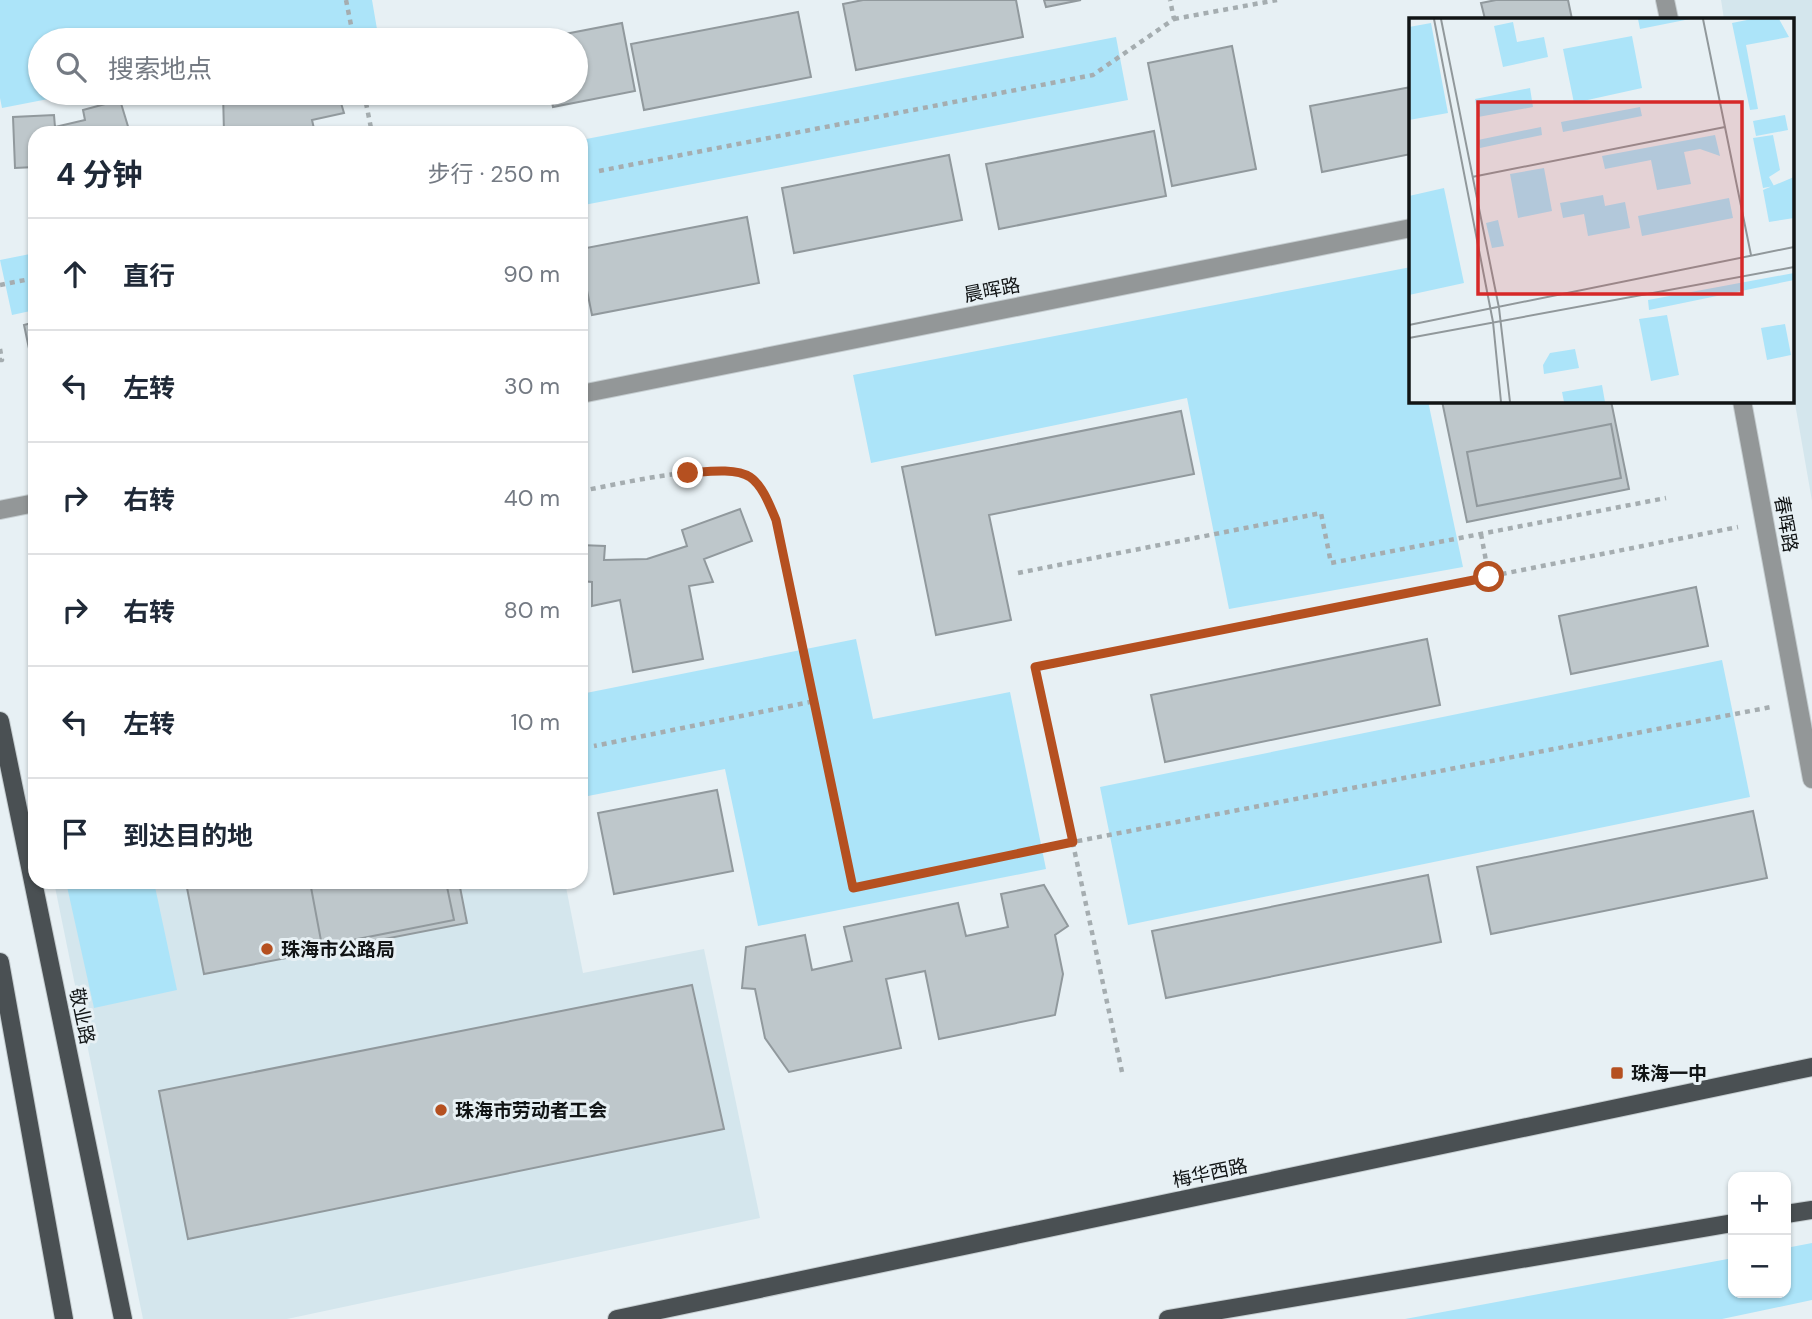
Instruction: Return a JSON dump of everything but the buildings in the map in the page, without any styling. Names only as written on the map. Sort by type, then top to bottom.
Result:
[{"type":"main road","name":"敬业路","points":[[0,721],[28,857]]},
{"type":"main road","name":"敬业路","points":[[35,889],[123,1319]]},
{"type":"main road","points":[[0,962],[64,1319]]},
{"type":"main road","name":"梅华西路","points":[[617,1319],[1812,1068]]},
{"type":"main road","points":[[1791,1213],[1812,1210]]},
{"type":"main road","points":[[1168,1319],[1728,1224]]},
{"type":"street","points":[[1665,0],[1669,18]]},
{"type":"street","name":"晨晖路","points":[[588,393],[1409,228]]},
{"type":"street","name":"春晖路","points":[[1742,402],[1812,779]]},
{"type":"street","points":[[0,510],[28,504]]},
{"type":"path","points":[[346,0],[352,28]]},
{"type":"path","points":[[1170,0],[1174,19]]},
{"type":"path","points":[[599,171],[1093,75],[1174,19],[1277,0]]},
{"type":"path","points":[[366,105],[371,126]]},
{"type":"path","points":[[0,285],[28,279]]},
{"type":"path","points":[[0,349],[0,360]]},
{"type":"path","points":[[588,490],[718,470],[749,476],[764,494],[776,520],[853,888],[1073,842],[1798,702]]},
{"type":"path","points":[[1018,573],[1321,513],[1331,563],[1666,498]]},
{"type":"path","points":[[1122,1072],[1035,667],[1765,522]]},
{"type":"path","points":[[1481,534],[1489,577]]},
{"type":"path","points":[[594,746],[815,701]]},
{"type":"shaded area","points":[[0,0],[372,0],[377,28],[28,28],[28,103],[2,108]]},
{"type":"shaded area","points":[[1721,0],[1812,0],[1812,501],[1794,398],[1794,18],[1724,18]]},
{"type":"shaded area","points":[[1116,37],[1128,100],[588,204],[588,139]]},
{"type":"shaded area","points":[[28,254],[28,312],[12,315],[0,260]]},
{"type":"shaded area","points":[[1409,267],[1409,402],[1428,402],[1463,567],[1229,609],[1187,398],[871,463],[853,375]]},
{"type":"shaded area","points":[[856,639],[873,719],[1010,692],[1046,869],[758,926],[725,769],[588,796],[588,693]]},
{"type":"shaded area","points":[[1722,660],[1750,797],[1128,925],[1100,787]]},
{"type":"shaded area","points":[[55,889],[566,889],[583,973],[704,949],[760,1218],[287,1319],[143,1319]]},
{"type":"shaded area","points":[[68,889],[155,889],[177,990],[94,1008]]},
{"type":"shaded area","points":[[1812,1243],[1812,1300],[1722,1319],[1405,1319],[1728,1259],[1728,1298],[1791,1298],[1791,1247]]},
{"type":"place","name":"珠海市公路局","points":[[267,949]]},
{"type":"place","name":"珠海一中","points":[[1617,1073]]},
{"type":"place","name":"珠海市劳动者工会","points":[[441,1110]]},
{"type":"route","points":[[688,473],[718,470],[749,476],[764,494],[776,520],[853,888],[1073,842],[1035,667],[1489,577]]}]
